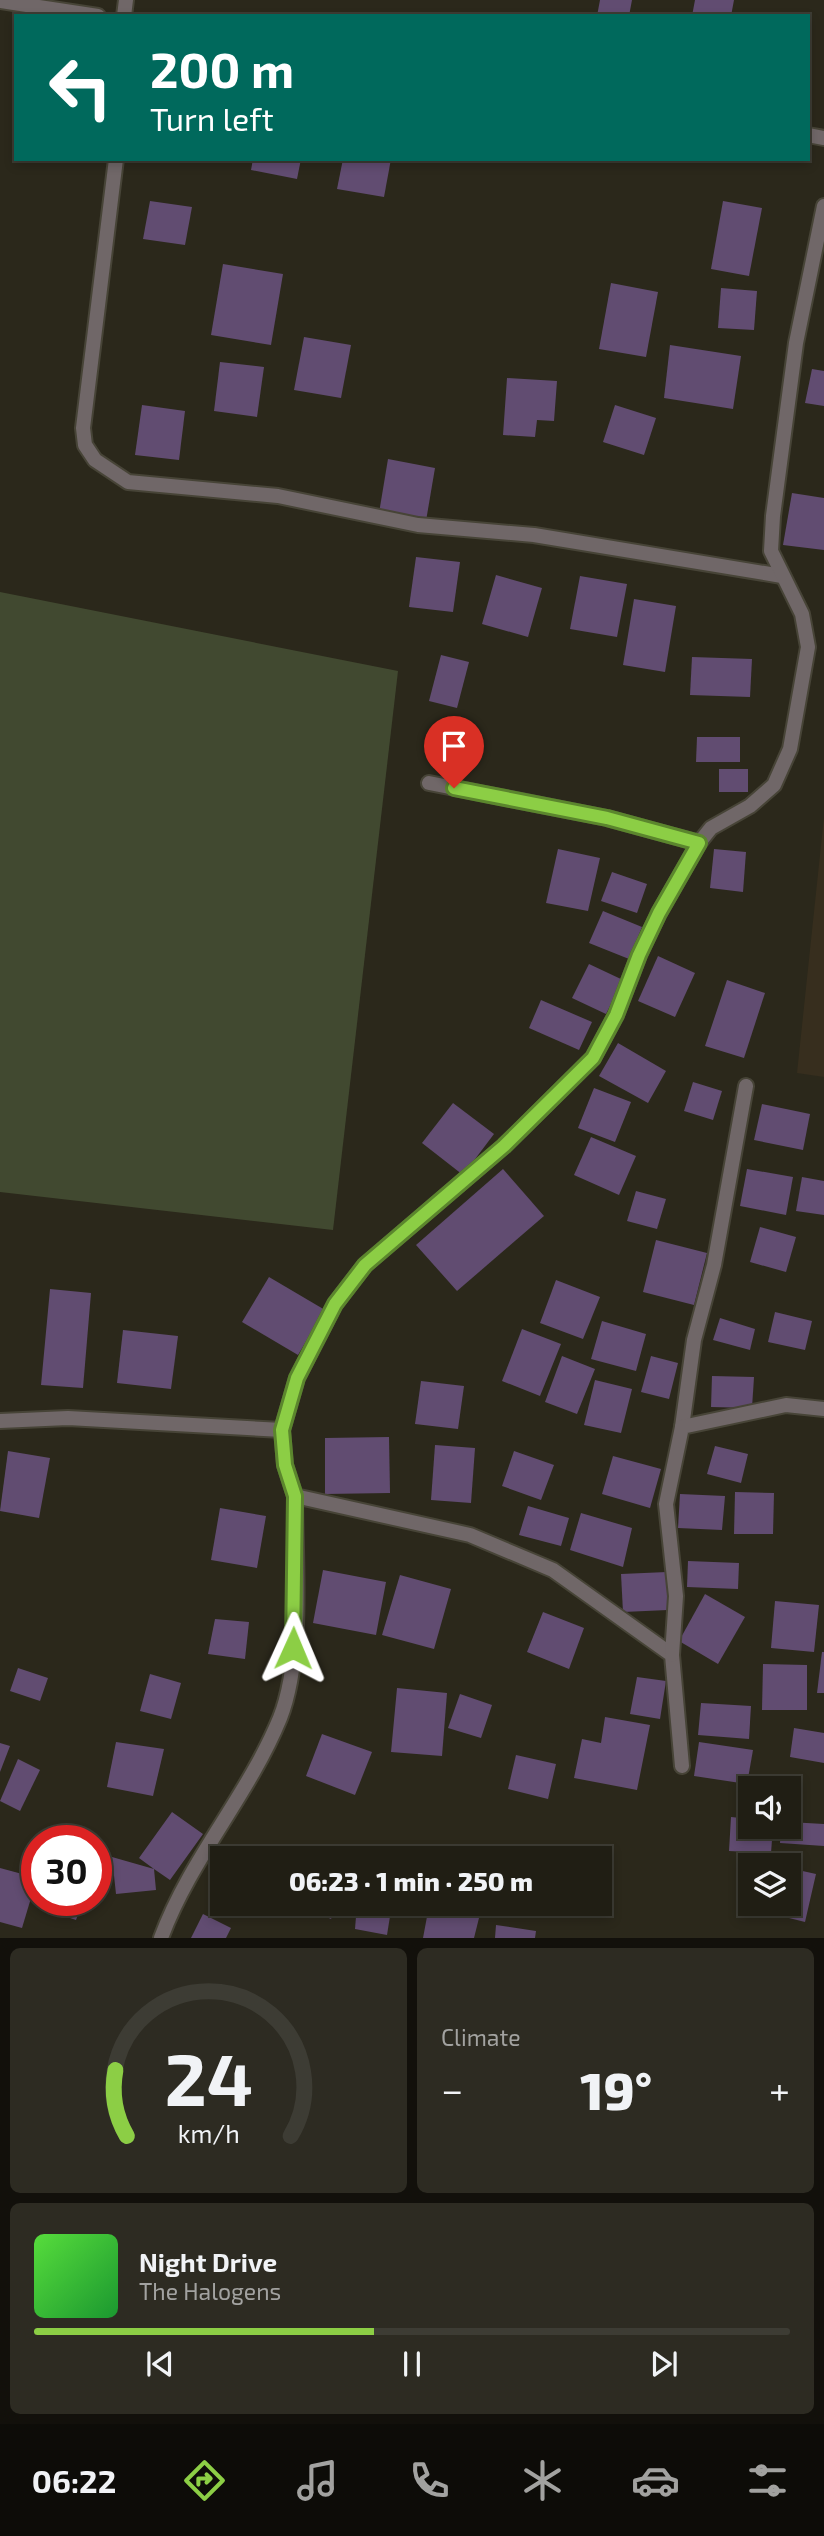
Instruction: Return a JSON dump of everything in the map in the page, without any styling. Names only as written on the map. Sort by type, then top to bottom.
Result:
[{"type":"street","points":[[0,1],[85,14]]},
{"type":"street","points":[[116,161],[83,428],[85,445],[95,460],[128,482],[278,495],[378,519],[534,535],[782,576]]},
{"type":"street","points":[[161,1937],[196,1861],[222,1826],[251,1775],[283,1707],[293,1675],[295,1496],[285,1465],[282,1430],[297,1378],[335,1304],[365,1265],[504,1146],[593,1058],[616,1015],[639,955],[659,913],[699,843],[711,828],[750,806],[774,785],[790,749],[808,647],[802,614],[771,551],[773,516],[796,343],[824,206]]},
{"type":"street","points":[[429,783],[607,818],[699,843]]},
{"type":"street","points":[[682,1766],[672,1655],[676,1596],[666,1503],[682,1427],[695,1340],[714,1265],[746,1086]]},
{"type":"street","points":[[682,1427],[786,1405],[824,1409]]},
{"type":"street","points":[[0,1420],[68,1418],[282,1430]]},
{"type":"street","points":[[295,1496],[470,1535],[553,1570],[672,1655]]},
{"type":"shaded area","points":[[824,817],[824,1077],[797,1073]]},
{"type":"green space","points":[[0,592],[398,671],[333,1230],[0,1192]]},
{"type":"building","points":[[600,0],[632,0],[629,14],[597,14]]},
{"type":"building","points":[[695,0],[734,0],[731,14],[692,14]]},
{"type":"building","points":[[253,161],[301,161],[297,179],[251,170]]},
{"type":"building","points":[[343,161],[391,161],[384,197],[337,189]]},
{"type":"building","points":[[150,201],[192,207],[185,245],[143,239]]},
{"type":"building","points":[[723,201],[762,208],[749,276],[711,269]]},
{"type":"building","points":[[223,264],[283,274],[271,345],[211,335]]},
{"type":"building","points":[[611,283],[658,292],[646,357],[599,349]]},
{"type":"building","points":[[721,288],[757,291],[754,330],[718,328]]},
{"type":"building","points":[[304,337],[351,345],[341,398],[294,390]]},
{"type":"building","points":[[670,345],[741,356],[733,409],[664,398]]},
{"type":"building","points":[[220,362],[264,367],[257,417],[214,411]]},
{"type":"building","points":[[812,369],[824,371],[824,406],[805,403]]},
{"type":"building","points":[[507,378],[557,381],[554,421],[537,420],[535,437],[503,435]]},
{"type":"building","points":[[142,405],[185,411],[179,460],[135,455]]},
{"type":"building","points":[[615,405],[656,418],[644,455],[603,442]]},
{"type":"building","points":[[388,459],[435,468],[426,521],[379,513]]},
{"type":"building","points":[[792,493],[824,498],[824,550],[783,545]]},
{"type":"building","points":[[416,557],[460,562],[453,612],[409,607]]},
{"type":"building","points":[[496,575],[542,588],[528,637],[482,624]]},
{"type":"building","points":[[580,576],[627,584],[617,637],[570,629]]},
{"type":"building","points":[[634,599],[676,606],[665,672],[623,665]]},
{"type":"building","points":[[441,655],[469,662],[457,708],[429,701]]},
{"type":"building","points":[[692,657],[752,659],[750,697],[690,695]]},
{"type":"building","points":[[697,737],[740,737],[740,762],[696,762]]},
{"type":"building","points":[[719,769],[748,769],[748,792],[719,792]]},
{"type":"building","points":[[558,849],[600,858],[588,911],[546,903]]},
{"type":"building","points":[[714,849],[746,852],[743,892],[710,888]]},
{"type":"building","points":[[612,872],[647,884],[637,913],[601,901]]},
{"type":"building","points":[[603,911],[642,927],[629,959],[589,943]]},
{"type":"building","points":[[658,956],[695,973],[675,1017],[638,1001]]},
{"type":"building","points":[[589,964],[623,980],[606,1014],[572,998]]},
{"type":"building","points":[[727,980],[765,993],[744,1058],[705,1046]]},
{"type":"building","points":[[541,1000],[592,1022],[579,1050],[529,1028]]},
{"type":"building","points":[[618,1043],[666,1071],[648,1103],[599,1076]]},
{"type":"building","points":[[693,1082],[722,1091],[713,1120],[684,1111]]},
{"type":"building","points":[[594,1088],[631,1102],[615,1142],[578,1128]]},
{"type":"building","points":[[453,1103],[494,1134],[463,1175],[422,1143]]},
{"type":"building","points":[[762,1104],[810,1114],[803,1150],[754,1140]]},
{"type":"building","points":[[591,1137],[636,1156],[619,1195],[574,1175]]},
{"type":"building","points":[[503,1169],[544,1216],[457,1291],[416,1245]]},
{"type":"building","points":[[747,1169],[793,1177],[786,1215],[740,1206]]},
{"type":"building","points":[[802,1177],[824,1181],[824,1215],[796,1211]]},
{"type":"building","points":[[636,1191],[666,1199],[657,1229],[627,1221]]},
{"type":"building","points":[[760,1227],[796,1237],[786,1272],[750,1262]]},
{"type":"building","points":[[656,1240],[707,1253],[694,1305],[643,1292]]},
{"type":"building","points":[[269,1277],[325,1310],[298,1355],[242,1322]]},
{"type":"building","points":[[556,1280],[600,1297],[583,1339],[540,1323]]},
{"type":"building","points":[[50,1289],[91,1293],[83,1388],[41,1385]]},
{"type":"building","points":[[775,1312],[812,1321],[805,1350],[768,1342]]},
{"type":"building","points":[[720,1318],[755,1329],[750,1350],[713,1340]]},
{"type":"building","points":[[602,1321],[646,1334],[636,1371],[591,1359]]},
{"type":"building","points":[[522,1329],[561,1344],[540,1396],[502,1381]]},
{"type":"building","points":[[123,1330],[178,1336],[171,1389],[117,1383]]},
{"type":"building","points":[[562,1356],[595,1369],[577,1414],[545,1402]]},
{"type":"building","points":[[651,1356],[678,1363],[669,1399],[641,1392]]},
{"type":"building","points":[[712,1376],[754,1377],[752,1408],[711,1407]]},
{"type":"building","points":[[595,1380],[632,1389],[621,1433],[584,1425]]},
{"type":"building","points":[[421,1381],[464,1386],[458,1429],[415,1424]]},
{"type":"building","points":[[389,1437],[390,1493],[325,1494],[325,1438]]},
{"type":"building","points":[[435,1445],[475,1448],[471,1503],[431,1500]]},
{"type":"building","points":[[715,1446],[748,1454],[741,1483],[707,1474]]},
{"type":"building","points":[[8,1451],[50,1458],[39,1518],[0,1511]]},
{"type":"building","points":[[514,1451],[554,1465],[541,1500],[502,1486]]},
{"type":"building","points":[[613,1456],[661,1469],[650,1508],[602,1494]]},
{"type":"building","points":[[735,1492],[774,1493],[773,1534],[734,1534]]},
{"type":"building","points":[[680,1494],[725,1496],[722,1530],[678,1528]]},
{"type":"building","points":[[528,1506],[569,1518],[561,1546],[519,1535]]},
{"type":"building","points":[[220,1508],[266,1516],[257,1568],[211,1560]]},
{"type":"building","points":[[581,1513],[632,1528],[623,1567],[570,1550]]},
{"type":"building","points":[[688,1561],[739,1563],[738,1589],[687,1587]]},
{"type":"building","points":[[323,1570],[386,1582],[376,1635],[313,1623]]},
{"type":"building","points":[[667,1572],[668,1610],[623,1612],[621,1574]]},
{"type":"building","points":[[400,1575],[451,1589],[434,1649],[382,1635]]},
{"type":"building","points":[[705,1594],[745,1617],[718,1664],[679,1641]]},
{"type":"building","points":[[775,1601],[819,1605],[814,1652],[771,1648]]},
{"type":"building","points":[[543,1612],[584,1628],[569,1669],[527,1652]]},
{"type":"building","points":[[215,1619],[249,1622],[245,1659],[208,1654]]},
{"type":"building","points":[[822,1652],[824,1693],[817,1693]]},
{"type":"building","points":[[763,1664],[807,1665],[807,1710],[762,1710]]},
{"type":"building","points":[[18,1668],[48,1678],[40,1701],[10,1691]]},
{"type":"building","points":[[150,1674],[181,1683],[171,1719],[140,1711]]},
{"type":"building","points":[[637,1677],[666,1681],[660,1719],[630,1714]]},
{"type":"building","points":[[397,1688],[447,1693],[442,1756],[391,1752]]},
{"type":"building","points":[[460,1694],[492,1705],[481,1738],[448,1728]]},
{"type":"building","points":[[701,1703],[751,1706],[749,1739],[698,1735]]},
{"type":"building","points":[[605,1717],[650,1725],[637,1790],[574,1778],[582,1739],[601,1743]]},
{"type":"building","points":[[794,1728],[824,1733],[824,1763],[790,1757]]},
{"type":"building","points":[[322,1734],[372,1752],[355,1795],[306,1776]]},
{"type":"building","points":[[116,1742],[164,1749],[153,1796],[107,1787]]},
{"type":"building","points":[[699,1742],[753,1750],[748,1776],[738,1776],[738,1783],[694,1776]]},
{"type":"building","points":[[0,1743],[10,1746],[0,1772]]},
{"type":"building","points":[[516,1755],[556,1764],[548,1799],[508,1789]]},
{"type":"building","points":[[18,1759],[40,1770],[20,1811],[0,1801]]},
{"type":"building","points":[[172,1812],[203,1834],[170,1880],[139,1858]]},
{"type":"building","points":[[731,1817],[738,1818],[738,1839],[772,1839],[771,1853],[729,1851]]},
{"type":"building","points":[[801,1823],[824,1824],[824,1846],[780,1843],[780,1839],[801,1839]]},
{"type":"building","points":[[112,1857],[154,1869],[156,1890],[116,1894]]},
{"type":"building","points":[[0,1868],[21,1874],[21,1916],[26,1916],[22,1928],[0,1922]]},
{"type":"building","points":[[801,1871],[816,1874],[805,1922],[781,1916],[801,1916]]},
{"type":"building","points":[[203,1914],[231,1928],[226,1938],[191,1938]]},
{"type":"building","points":[[356,1916],[390,1916],[387,1935],[355,1929]]},
{"type":"building","points":[[427,1916],[479,1918],[474,1938],[423,1938]]},
{"type":"building","points":[[496,1925],[536,1931],[535,1938],[495,1938]]},
{"type":"route","points":[[293,1648],[295,1496],[285,1465],[282,1430],[297,1378],[335,1304],[365,1265],[504,1146],[593,1058],[616,1015],[639,955],[659,913],[699,843],[607,818],[454,788]]}]
